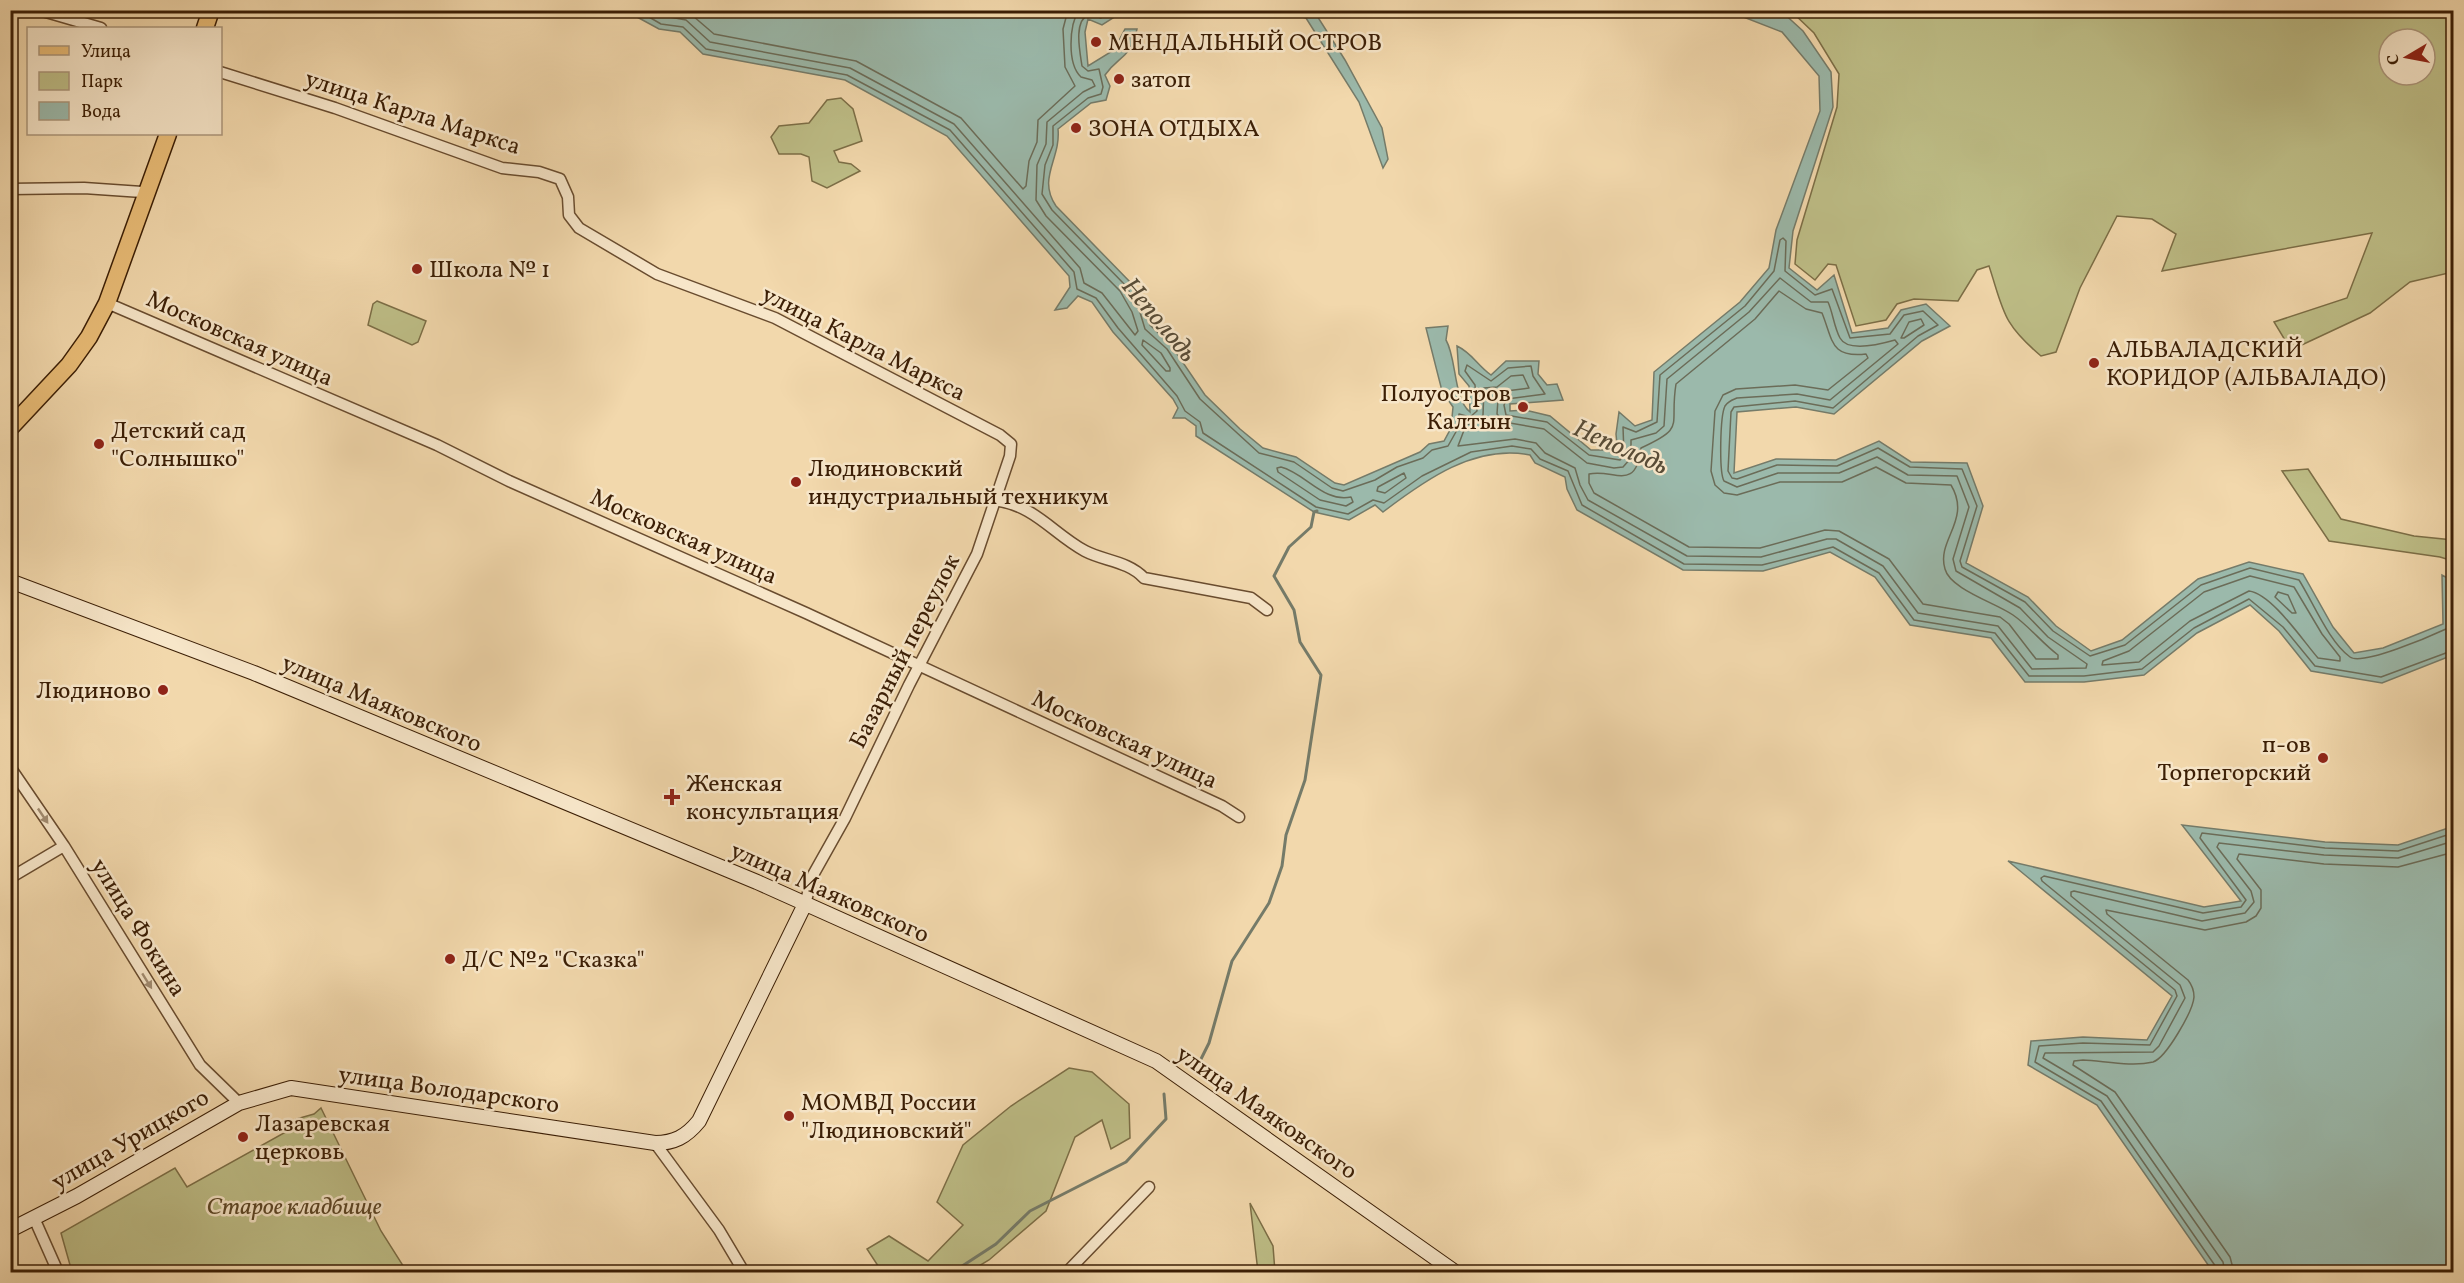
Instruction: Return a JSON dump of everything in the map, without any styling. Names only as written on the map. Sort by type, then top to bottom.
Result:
[{"type":"main road","points":[[205,27],[211,10]]},
{"type":"main road","points":[[10,428],[69,365],[89,337],[107,303],[168,135]]},
{"type":"street","points":[[39,10],[98,27]]},
{"type":"street","name":"улица Карла Маркса","points":[[222,73],[335,108],[502,168],[539,172],[560,179],[568,197],[570,215],[579,228],[647,268],[775,318],[1000,435],[1011,444]]},
{"type":"street","points":[[10,189],[84,188],[142,192],[145,199]]},
{"type":"street","name":"Московская улица","points":[[107,303],[437,445],[509,481],[806,613],[1211,801],[1239,817]]},
{"type":"street","name":"Базарный переулок","points":[[805,904],[813,875],[977,554],[1010,456],[1011,444]]},
{"type":"street","points":[[994,500],[1014,503],[1033,513],[1086,551],[1114,560],[1139,572],[1144,578],[1251,598],[1267,610]]},
{"type":"street","name":"улица Маяковского","points":[[10,581],[254,674],[805,904],[1156,1061],[1455,1272]]},
{"type":"street","name":"улица Фокина","points":[[10,767],[64,846],[200,1065],[238,1103]]},
{"type":"street","points":[[10,878],[64,846]]},
{"type":"street","name":"улица Володарского","points":[[238,1103],[291,1088],[655,1143],[680,1139],[699,1121],[805,904]]},
{"type":"street","name":"улица Урицкого","points":[[10,1230],[238,1103]]},
{"type":"street","points":[[655,1143],[719,1230],[744,1272]]},
{"type":"street","points":[[1067,1272],[1149,1187]]},
{"type":"street","points":[[34,1218],[58,1272]]},
{"type":"green space","points":[[1791,11],[2453,11],[2453,272],[2410,282],[2370,313],[2291,350],[2274,322],[2347,298],[2372,233],[2162,271],[2176,234],[2152,219],[2117,216],[2080,288],[2056,352],[2041,356],[2011,325],[1989,266],[1977,270],[1958,301],[1914,299],[1897,304],[1886,320],[1856,326],[1836,265],[1828,264],[1815,280],[1795,264],[1797,240],[1837,107],[1839,74],[1814,33]]},
{"type":"green space","points":[[841,98],[853,109],[862,141],[834,151],[839,162],[851,164],[860,171],[827,188],[812,181],[809,157],[801,154],[779,154],[771,137],[779,126],[809,123],[827,100]]},
{"type":"green space","points":[[377,301],[426,321],[418,342],[412,345],[368,325],[373,304]]},
{"type":"green space","points":[[2308,469],[2341,519],[2414,536],[2453,540],[2453,561],[2440,557],[2329,541],[2282,471]]},
{"type":"green space","points":[[1069,1068],[1092,1072],[1129,1104],[1130,1138],[1111,1149],[1102,1120],[1075,1137],[1046,1211],[989,1260],[969,1272],[882,1272],[867,1249],[889,1236],[928,1261],[963,1225],[937,1202],[963,1145],[1011,1106]]},
{"type":"green space","name":"Старое кладбище","points":[[321,1108],[381,1231],[407,1272],[72,1272],[61,1233],[175,1168],[187,1187],[293,1128],[296,1119],[314,1114]]},
{"type":"green space","points":[[1250,1203],[1273,1246],[1275,1272],[1258,1272]]},
{"type":"water","name":"Неполодь","points":[[626,11],[1124,11],[1102,25],[1088,19],[1085,32],[1088,66],[1114,50],[1125,29],[1137,29],[1128,52],[1105,75],[1110,86],[1106,100],[1091,103],[1058,129],[1058,140],[1049,177],[1051,196],[1056,206],[1131,283],[1145,307],[1150,325],[1171,345],[1205,395],[1263,448],[1296,457],[1335,483],[1344,485],[1420,452],[1429,444],[1444,441],[1451,428],[1453,407],[1442,391],[1426,328],[1448,326],[1446,340],[1458,388],[1470,412],[1469,386],[1459,374],[1457,346],[1467,352],[1491,375],[1506,361],[1539,361],[1538,374],[1547,385],[1557,384],[1563,400],[1510,404],[1510,411],[1525,410],[1550,416],[1591,450],[1606,450],[1618,455],[1616,434],[1619,412],[1635,426],[1652,420],[1654,372],[1740,302],[1769,268],[1776,230],[1820,111],[1819,76],[1782,32],[1728,11],[1781,11],[1803,31],[1831,72],[1833,107],[1793,231],[1789,268],[1817,290],[1834,275],[1852,333],[1888,328],[1901,310],[1926,304],[1950,326],[1922,341],[1834,414],[1796,407],[1737,412],[1734,473],[1776,459],[1836,460],[1879,441],[1911,462],[1967,463],[1983,506],[1966,563],[2028,597],[2056,626],[2091,651],[2122,640],[2198,579],[2249,562],[2303,574],[2333,627],[2354,653],[2383,648],[2443,624],[2442,575],[2453,581],[2453,655],[2382,683],[2311,671],[2279,631],[2250,605],[2197,633],[2144,675],[2084,682],[2025,682],[1991,638],[1910,625],[1875,577],[1830,552],[1763,571],[1683,570],[1577,510],[1567,489],[1565,477],[1535,463],[1530,455],[1510,453],[1470,460],[1433,477],[1383,512],[1375,505],[1349,520],[1314,512],[1196,436],[1196,426],[1185,418],[1173,418],[1178,408],[1173,399],[1113,332],[1092,302],[1078,296],[1067,308],[1055,310],[1070,287],[1069,276],[947,136],[845,80],[703,54],[680,32],[659,29]]},
{"type":"water","points":[[1279,11],[1314,11],[1345,60],[1382,128],[1388,159],[1383,168],[1359,102],[1306,18]]},
{"type":"water","points":[[2182,825],[2325,842],[2398,845],[2448,828],[2453,831],[2453,1272],[2213,1272],[2097,1105],[2028,1065],[2031,1041],[2083,1037],[2147,1040],[2172,996],[2008,861],[2204,907],[2241,901]]},
{"type":"waterway","points":[[1200,1061],[1209,1043],[1232,961],[1269,903],[1282,866],[1286,835],[1305,780],[1321,675],[1300,642],[1294,610],[1274,576],[1289,547],[1311,527],[1314,512],[1317,511]]},
{"type":"waterway","points":[[953,1272],[996,1244],[1030,1211],[1126,1162],[1166,1119],[1164,1094]]},
{"type":"place","name":"МЕНДАЛЬНЫЙ ОСТРОВ","points":[[1096,42]]},
{"type":"place","name":"затоп","points":[[1119,79]]},
{"type":"place","name":"ЗОНА ОТДЫХА","points":[[1076,128]]},
{"type":"place","name":"Школа № 1","points":[[417,269]]},
{"type":"place","name":"АЛЬВАЛАДСКИЙ КОРИДОР (АЛЬВАЛАДО)","points":[[2094,363]]},
{"type":"place","name":"Полуостров Калтын","points":[[1523,407]]},
{"type":"place","name":"Детский сад \"Солнышко\"","points":[[99,444]]},
{"type":"place","name":"Людиновский индустриальный техникум","points":[[796,482]]},
{"type":"place","name":"Людиново","points":[[163,690]]},
{"type":"place","name":"п-ов Торпегорский","points":[[2323,758]]},
{"type":"place","name":"Женская консультация","points":[[672,797]]},
{"type":"place","name":"Д/С №2 \"Сказка\"","points":[[450,959]]},
{"type":"place","name":"МОМВД России \"Людиновский\"","points":[[789,1116]]},
{"type":"place","name":"Лазаревская церковь","points":[[243,1137]]}]
